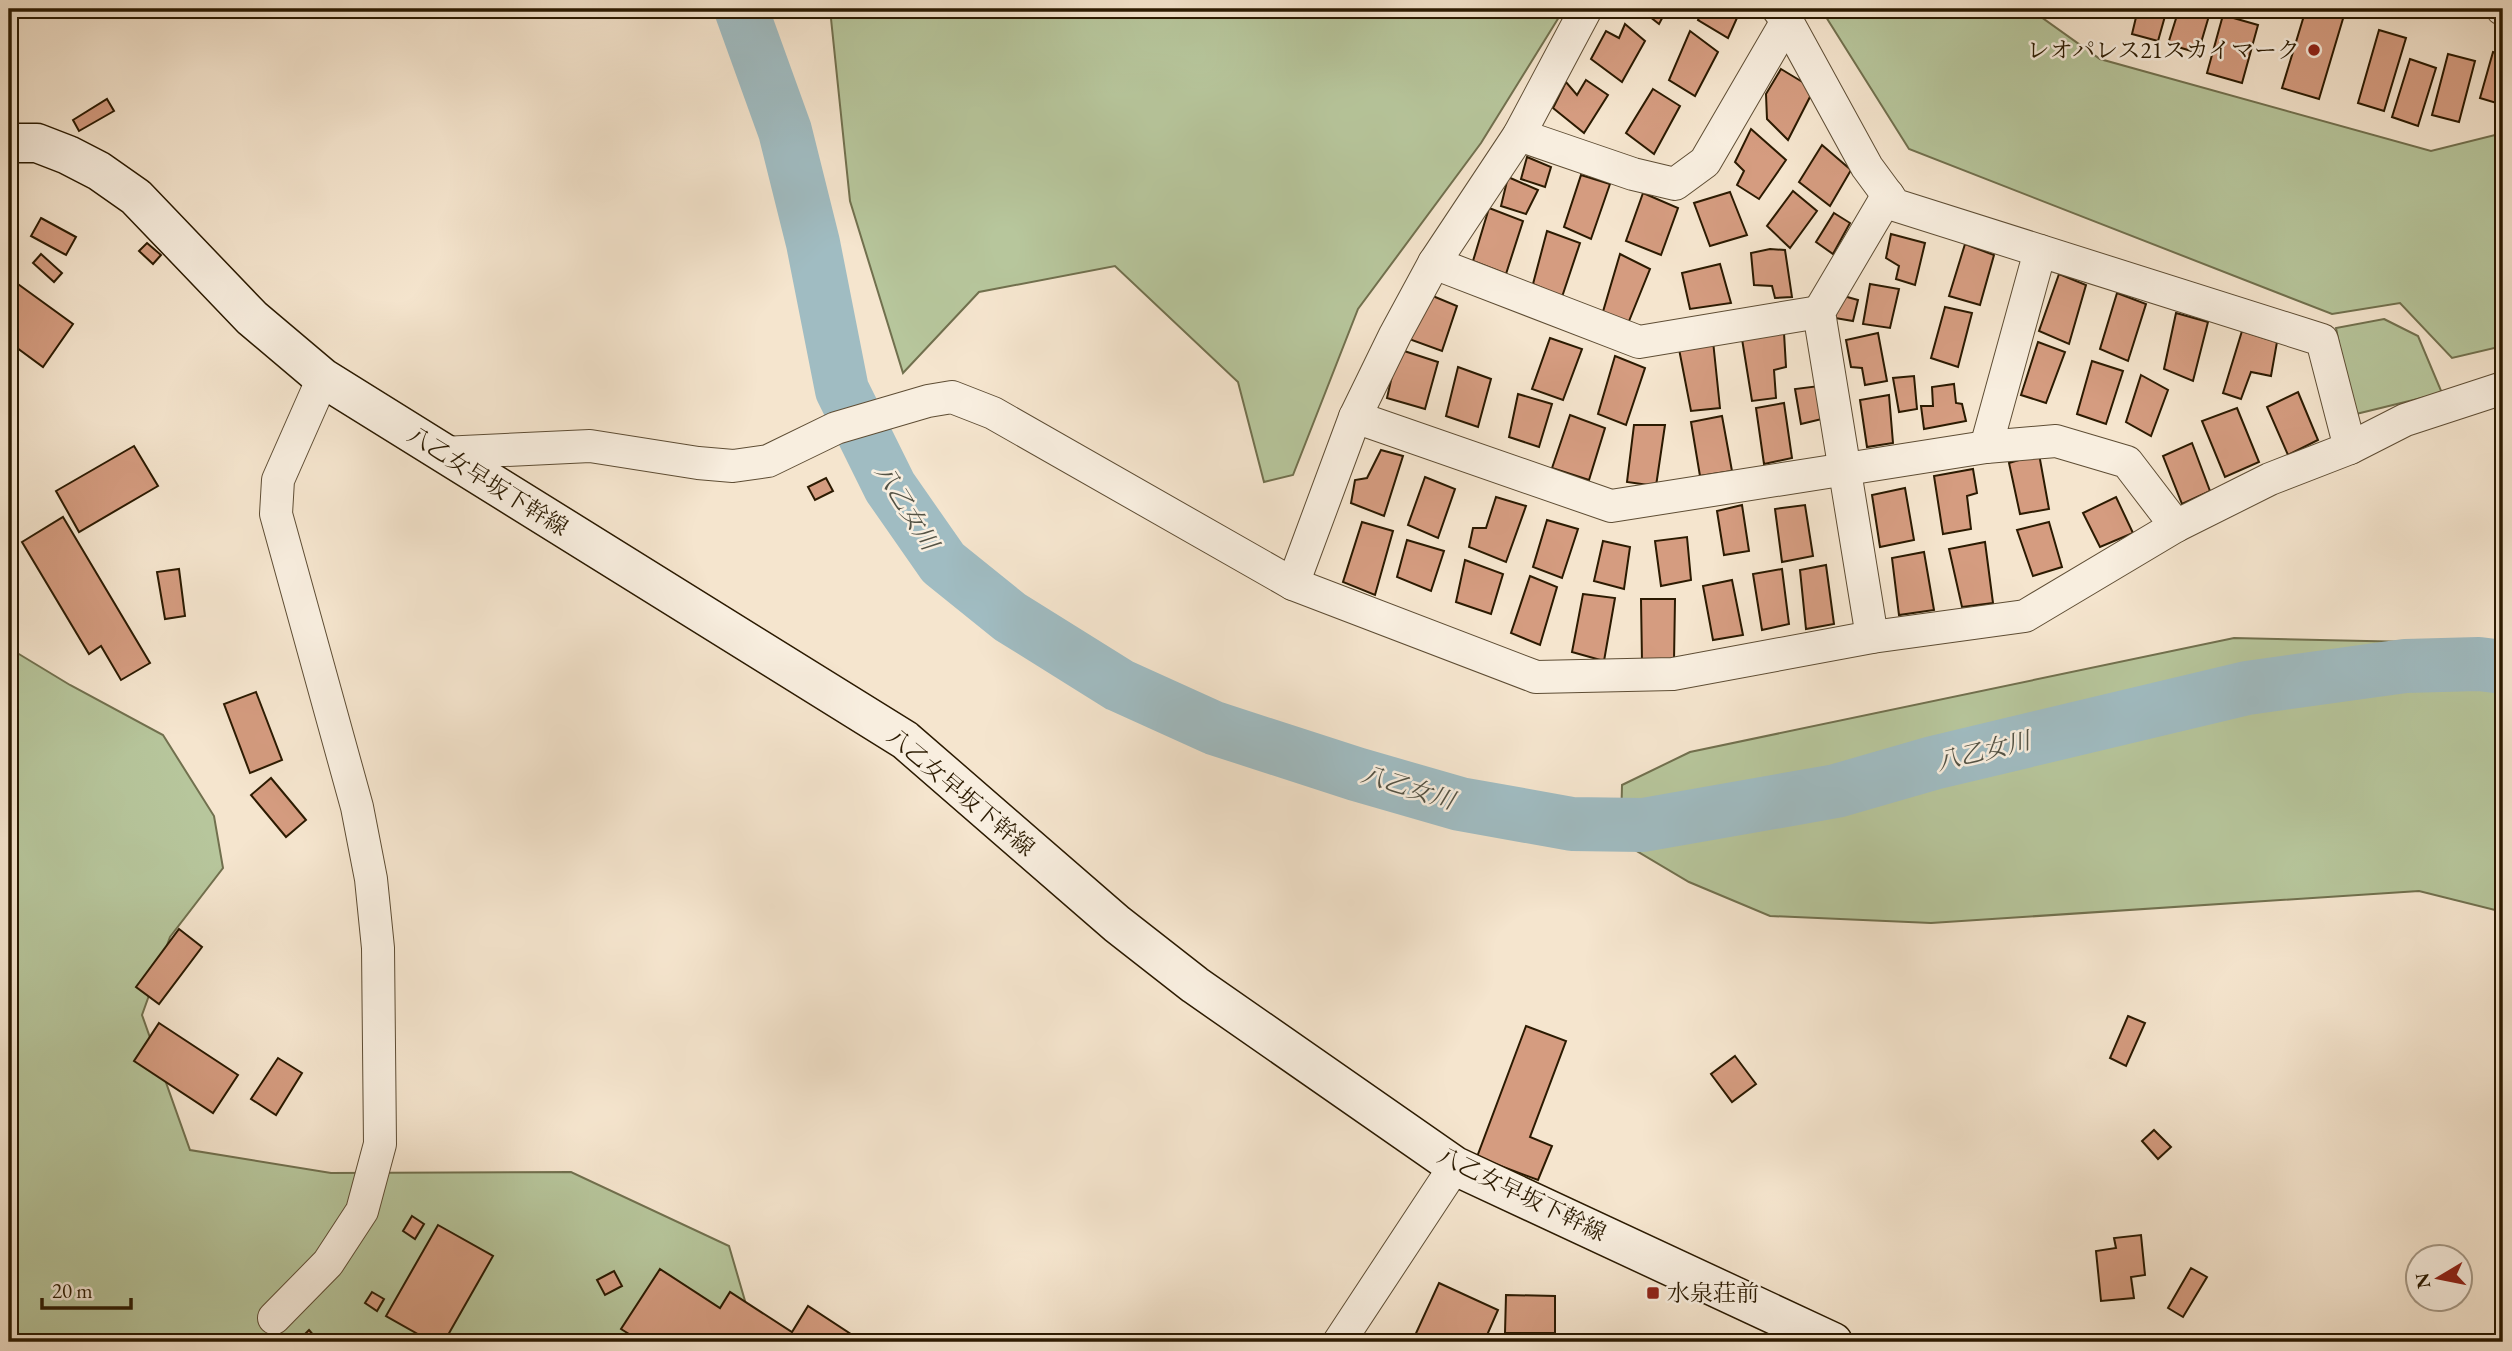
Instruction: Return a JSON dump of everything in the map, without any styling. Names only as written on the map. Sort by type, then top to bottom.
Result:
[{"type":"street","points":[[1293,584],[1355,417],[1434,262],[1519,135],[1586,9]]},
{"type":"street","points":[[1519,135],[1633,174],[1675,184],[1705,162],[1782,15]]},
{"type":"street","points":[[1782,15],[1867,167],[1895,205],[2322,340],[2350,448]]},
{"type":"street","name":"八乙女早坂下幹線","points":[[9,143],[37,143],[99,171],[136,197],[252,318],[323,378],[905,740],[1117,925],[1195,985],[1455,1166],[1833,1342]]},
{"type":"street","points":[[1872,637],[1819,312],[1888,195]]},
{"type":"street","points":[[1986,447],[2040,251]]},
{"type":"street","points":[[1434,262],[1639,342],[1819,312]]},
{"type":"street","points":[[274,1318],[328,1263],[362,1211],[380,1144],[378,948],[371,879],[357,807],[276,514],[278,480],[323,378]]},
{"type":"street","points":[[442,453],[590,446],[733,466],[768,461],[836,428],[928,401],[952,397],[993,413],[1293,584],[1536,677],[1673,674],[1872,637],[2025,616],[2176,526],[2270,479],[2350,448],[2405,420],[2503,388]]},
{"type":"street","points":[[1355,417],[1611,506],[1986,447],[2056,441],[2127,462],[2176,526]]},
{"type":"street","points":[[1339,1342],[1455,1166]]},
{"type":"green space","points":[[830,9],[1564,9],[1481,143],[1358,309],[1293,475],[1264,482],[1238,382],[1115,266],[979,292],[903,373],[850,201]]},
{"type":"green space","points":[[1821,9],[2030,9],[2100,59],[2431,151],[2503,133],[2503,346],[2452,358],[2400,303],[2332,314],[1909,149]]},
{"type":"green space","points":[[2384,319],[2418,336],[2442,393],[2352,415],[2336,328]]},
{"type":"green space","points":[[2234,638],[2503,644],[2503,912],[2419,891],[1931,923],[1770,916],[1689,882],[1630,847],[1621,827],[1622,785],[1690,752]]},
{"type":"green space","points":[[9,648],[70,685],[163,735],[214,816],[223,868],[170,937],[142,1015],[190,1150],[331,1173],[571,1172],[729,1246],[757,1342],[9,1342]]},
{"type":"building","points":[[1640,9],[1667,9],[1659,24]]},
{"type":"building","points":[[1703,9],[1741,9],[1728,38],[1698,20]]},
{"type":"building","points":[[2072,9],[2098,9],[2096,16]]},
{"type":"building","points":[[2138,9],[2167,9],[2158,41],[2132,34]]},
{"type":"building","points":[[2179,9],[2211,9],[2198,53],[2168,44]]},
{"type":"building","points":[[2243,9],[2269,9],[2267,15]]},
{"type":"building","name":"レオパレス21スカイマーク","points":[[2306,9],[2335,9],[2345,12],[2319,99],[2282,88]]},
{"type":"building","points":[[2223,15],[2258,25],[2242,83],[2207,73]]},
{"type":"building","points":[[1625,24],[1645,41],[1622,82],[1591,59],[1606,31],[1619,38]]},
{"type":"building","points":[[2379,30],[2406,38],[2384,111],[2358,103]]},
{"type":"building","points":[[1690,31],[1718,52],[1695,96],[1669,80]]},
{"type":"building","points":[[2493,52],[2503,55],[2503,105],[2480,98]]},
{"type":"building","points":[[2448,54],[2475,61],[2459,122],[2432,115]]},
{"type":"building","points":[[2410,59],[2436,68],[2418,126],[2392,117]]},
{"type":"building","points":[[1781,69],[1814,89],[1788,140],[1767,119],[1766,94]]},
{"type":"building","points":[[1586,80],[1608,95],[1584,133],[1553,108],[1566,82],[1577,95]]},
{"type":"building","points":[[1653,89],[1680,106],[1654,154],[1626,133]]},
{"type":"building","points":[[107,99],[114,111],[79,131],[73,120]]},
{"type":"building","points":[[1751,129],[1786,160],[1759,199],[1737,185],[1744,171],[1735,162]]},
{"type":"building","points":[[1822,145],[1851,170],[1830,206],[1799,182]]},
{"type":"building","points":[[1527,157],[1551,167],[1545,187],[1521,179]]},
{"type":"building","points":[[1581,175],[1610,184],[1591,239],[1564,227]]},
{"type":"building","points":[[1508,177],[1538,190],[1526,214],[1501,206]]},
{"type":"building","points":[[1793,191],[1817,211],[1790,248],[1767,226]]},
{"type":"building","points":[[1730,192],[1747,235],[1710,246],[1694,203]]},
{"type":"building","points":[[1643,193],[1678,208],[1661,255],[1626,241]]},
{"type":"building","points":[[9,195],[17,200],[9,213]]},
{"type":"building","points":[[1489,208],[1523,221],[1506,274],[1473,261]]},
{"type":"building","points":[[1834,213],[1850,223],[1833,254],[1816,242]]},
{"type":"building","points":[[41,218],[76,237],[66,255],[31,236]]},
{"type":"building","points":[[1547,231],[1580,243],[1562,297],[1533,284]]},
{"type":"building","points":[[1891,234],[1925,243],[1915,285],[1896,279],[1899,266],[1886,258]]},
{"type":"building","points":[[147,243],[161,255],[153,264],[139,251]]},
{"type":"building","points":[[1965,244],[1994,255],[1980,305],[1949,296]]},
{"type":"building","points":[[1770,249],[1785,250],[1792,297],[1775,298],[1772,286],[1754,285],[1751,253]]},
{"type":"building","points":[[41,254],[62,273],[54,282],[33,263]]},
{"type":"building","points":[[1620,254],[1650,269],[1627,326],[1602,315]]},
{"type":"building","points":[[1720,264],[1731,303],[1690,309],[1682,273]]},
{"type":"building","points":[[2059,274],[2086,285],[2069,344],[2039,331]]},
{"type":"building","points":[[11,279],[73,324],[43,367],[9,342]]},
{"type":"building","points":[[1870,284],[1899,289],[1890,328],[1863,324]]},
{"type":"building","points":[[2117,293],[2146,304],[2128,361],[2100,349]]},
{"type":"building","points":[[1428,294],[1457,306],[1442,351],[1409,339]]},
{"type":"building","points":[[1840,295],[1858,300],[1853,321],[1835,318]]},
{"type":"building","points":[[1945,307],[1972,313],[1958,367],[1931,358]]},
{"type":"building","points":[[2176,313],[2208,322],[2193,381],[2164,369]]},
{"type":"building","points":[[2242,331],[2277,342],[2271,376],[2251,372],[2241,399],[2223,393]]},
{"type":"building","points":[[1784,333],[1786,367],[1774,370],[1776,398],[1752,401],[1742,339]]},
{"type":"building","points":[[1878,333],[1887,381],[1865,385],[1862,368],[1851,367],[1846,340]]},
{"type":"building","points":[[1550,338],[1582,349],[1563,400],[1532,389]]},
{"type":"building","points":[[1713,341],[1720,408],[1691,411],[1679,349]]},
{"type":"building","points":[[2038,342],[2065,352],[2046,403],[2021,395]]},
{"type":"building","points":[[1398,349],[1438,362],[1425,409],[1387,398]]},
{"type":"building","points":[[1615,356],[1645,368],[1626,425],[1598,414]]},
{"type":"building","points":[[2092,361],[2123,371],[2106,424],[2077,414]]},
{"type":"building","points":[[1458,367],[1491,379],[1478,427],[1446,416]]},
{"type":"building","points":[[2141,375],[2168,390],[2151,436],[2126,422]]},
{"type":"building","points":[[1914,376],[1917,409],[1899,412],[1893,378]]},
{"type":"building","points":[[1954,384],[1956,403],[1962,404],[1966,421],[1924,429],[1921,406],[1933,406],[1932,387]]},
{"type":"building","points":[[1819,386],[1826,418],[1801,424],[1795,389]]},
{"type":"building","points":[[2298,392],[2318,440],[2288,455],[2267,407]]},
{"type":"building","points":[[1518,394],[1552,404],[1539,447],[1509,437]]},
{"type":"building","points":[[1889,395],[1893,443],[1867,447],[1860,400]]},
{"type":"building","points":[[1784,403],[1792,458],[1764,464],[1756,408]]},
{"type":"building","points":[[2237,408],[2259,462],[2225,477],[2202,421]]},
{"type":"building","points":[[1570,415],[1605,428],[1589,480],[1552,468]]},
{"type":"building","points":[[1722,416],[1732,471],[1700,476],[1691,422]]},
{"type":"building","points":[[1634,425],[1665,425],[1656,486],[1627,482]]},
{"type":"building","points":[[2192,443],[2210,491],[2182,504],[2163,456]]},
{"type":"building","points":[[134,446],[158,486],[79,532],[56,491]]},
{"type":"building","points":[[1381,450],[1403,456],[1384,516],[1351,503],[1355,480],[1367,478]]},
{"type":"building","points":[[2039,454],[2049,509],[2020,514],[2009,463]]},
{"type":"building","points":[[1973,469],[1977,493],[1967,496],[1971,529],[1943,534],[1934,476]]},
{"type":"building","points":[[1425,477],[1455,489],[1438,538],[1408,525]]},
{"type":"building","points":[[826,478],[833,491],[815,500],[808,487]]},
{"type":"building","points":[[1905,488],[1914,540],[1880,547],[1872,495]]},
{"type":"building","points":[[1496,497],[1526,506],[1506,562],[1469,547],[1473,528],[1486,528]]},
{"type":"building","points":[[2116,497],[2133,533],[2100,547],[2083,513]]},
{"type":"building","points":[[1742,505],[1749,551],[1724,555],[1717,511]]},
{"type":"building","points":[[1805,505],[1813,556],[1782,562],[1775,509]]},
{"type":"building","points":[[63,517],[150,663],[121,680],[101,646],[89,654],[22,542]]},
{"type":"building","points":[[1547,520],[1578,529],[1562,578],[1533,567]]},
{"type":"building","points":[[1362,522],[1393,531],[1375,595],[1343,582]]},
{"type":"building","points":[[2049,522],[2062,567],[2033,576],[2017,530]]},
{"type":"building","points":[[1687,537],[1691,580],[1661,586],[1655,541]]},
{"type":"building","points":[[1407,540],[1444,551],[1431,591],[1397,577]]},
{"type":"building","points":[[1603,541],[1630,547],[1624,589],[1594,581]]},
{"type":"building","points":[[1985,542],[1993,603],[1962,607],[1949,549]]},
{"type":"building","points":[[1924,552],[1934,610],[1899,615],[1892,558]]},
{"type":"building","points":[[1465,560],[1503,574],[1491,614],[1456,602]]},
{"type":"building","points":[[1826,565],[1834,624],[1806,629],[1800,570]]},
{"type":"building","points":[[179,569],[185,616],[165,619],[157,572]]},
{"type":"building","points":[[1782,569],[1789,624],[1762,630],[1753,574]]},
{"type":"building","points":[[1530,576],[1557,587],[1540,645],[1511,633]]},
{"type":"building","points":[[1732,580],[1743,635],[1713,640],[1703,586]]},
{"type":"building","points":[[1583,594],[1615,598],[1604,661],[1572,652]]},
{"type":"building","points":[[1641,599],[1675,599],[1674,661],[1642,662]]},
{"type":"building","points":[[256,692],[282,760],[250,773],[224,704]]},
{"type":"building","points":[[271,778],[306,820],[286,837],[251,795]]},
{"type":"building","points":[[179,929],[202,947],[159,1004],[136,987]]},
{"type":"building","points":[[2128,1016],[2145,1023],[2126,1066],[2110,1058]]},
{"type":"building","points":[[159,1023],[238,1075],[213,1113],[134,1061]]},
{"type":"building","points":[[1526,1026],[1566,1041],[1530,1137],[1552,1146],[1538,1180],[1477,1157]]},
{"type":"building","points":[[1735,1056],[1756,1084],[1732,1102],[1711,1074]]},
{"type":"building","points":[[278,1058],[302,1073],[276,1115],[251,1099]]},
{"type":"building","points":[[2154,1130],[2171,1147],[2158,1159],[2142,1141]]},
{"type":"building","points":[[412,1216],[424,1224],[415,1239],[403,1231]]},
{"type":"building","points":[[438,1225],[493,1256],[444,1342],[432,1342],[386,1316]]},
{"type":"building","points":[[2141,1235],[2145,1275],[2131,1277],[2134,1298],[2101,1301],[2096,1251],[2116,1248],[2114,1238]]},
{"type":"building","points":[[2191,1268],[2207,1277],[2183,1317],[2168,1308]]},
{"type":"building","points":[[660,1269],[720,1308],[730,1292],[792,1332],[808,1306],[863,1342],[642,1342],[621,1329]]},
{"type":"building","points":[[614,1271],[622,1286],[605,1295],[597,1280]]},
{"type":"building","points":[[1439,1283],[1498,1310],[1484,1342],[1412,1342]]},
{"type":"building","points":[[372,1292],[384,1299],[377,1311],[365,1303]]},
{"type":"building","points":[[1506,1295],[1555,1296],[1555,1333],[1505,1333]]},
{"type":"building","points":[[309,1330],[319,1342],[303,1342],[300,1339]]},
{"type":"waterway","name":"八乙女川","points":[[741,9],[785,131],[813,243],[842,390],[890,487],[943,563],[1010,617],[1119,685],[1214,728],[1460,804],[1572,824],[1643,825],[1836,791],[1933,763],[2247,688],[2405,666],[2479,664],[2503,667]]},
{"type":"place","name":"レオパレス21スカイマーク","points":[[2314,50]]},
{"type":"place","name":"水泉荘前","points":[[1653,1293]]}]
